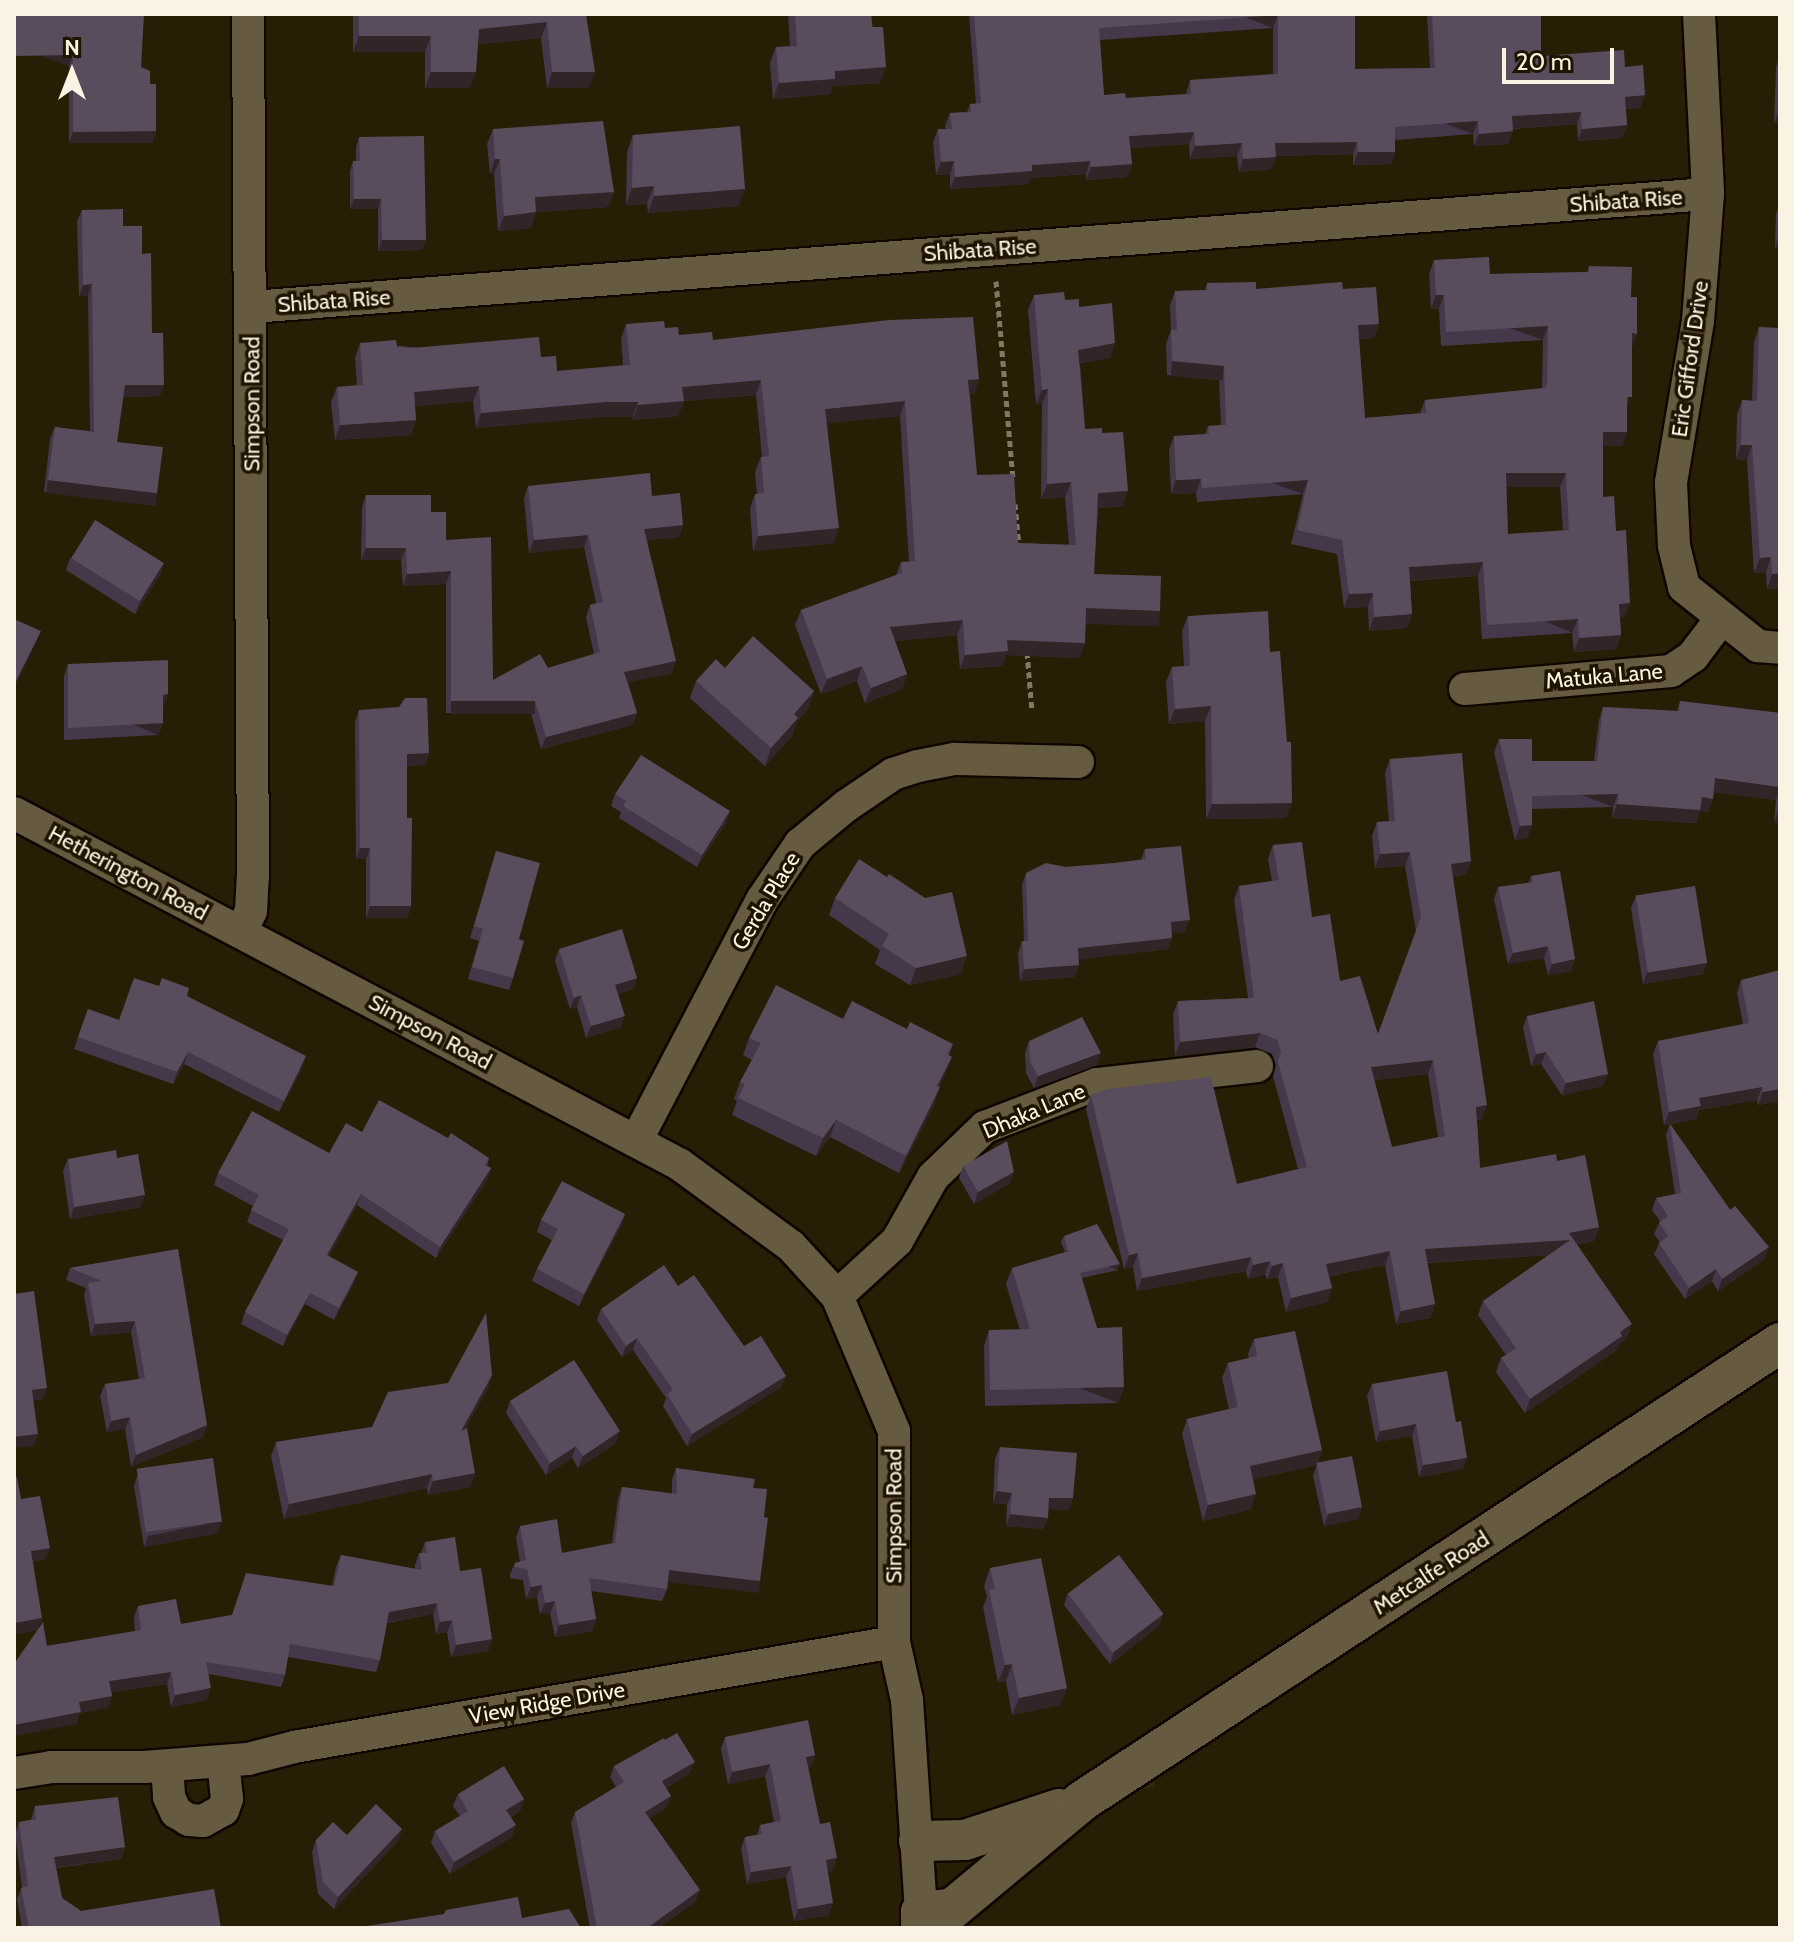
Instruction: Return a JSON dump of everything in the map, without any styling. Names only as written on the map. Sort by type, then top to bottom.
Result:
[{"type":"street","name":"Simpson Road","points":[[248,14],[253,877],[251,911],[241,932],[679,1164],[791,1246],[837,1296],[894,1431],[894,1642],[907,1700],[919,1841],[921,1920]]},
{"type":"street","name":"Eric Gifford Drive","points":[[1699,14],[1707,116],[1708,194],[1698,321],[1671,483],[1674,546],[1684,587],[1758,646],[1780,648]]},
{"type":"street","name":"Shibata Rise","points":[[252,307],[1708,194]]},
{"type":"street","name":"Matuka Lane","points":[[1465,689],[1671,671],[1693,656],[1721,619]]},
{"type":"street","name":"Gerda Place","points":[[636,1141],[762,900],[800,844],[893,774],[918,766],[955,759],[1078,762]]},
{"type":"street","name":"Hetherington Road","points":[[14,813],[241,932]]},
{"type":"street","name":"Dhaka Lane","points":[[837,1296],[897,1241],[933,1177],[985,1127],[1097,1084],[1257,1066]]},
{"type":"street","name":"Metcalfe Road","points":[[921,1920],[952,1909],[1082,1801],[1780,1343]]},
{"type":"street","name":"View Ridge Drive","points":[[212,1762],[867,1644],[894,1642]]},
{"type":"street","points":[[14,1773],[51,1767],[167,1766],[212,1762],[227,1799],[215,1817],[203,1821],[189,1820],[176,1812],[169,1797],[167,1766]]},
{"type":"street","name":"Metcalfe Road","points":[[919,1841],[965,1840],[1082,1801]]},
{"type":"path","points":[[995,275],[1019,554]]},
{"type":"path","points":[[1027,645],[1032,711]]},
{"type":"green space","points":[[1154,1782],[1155,1786],[1007,1823],[1007,1819]]},
{"type":"building","points":[[14,14],[144,14],[141,67],[150,71],[150,84],[156,84],[156,131],[73,132],[73,55],[14,56]]},
{"type":"building","points":[[359,14],[586,14],[595,72],[552,72],[547,22],[479,29],[476,72],[431,72],[431,36],[359,36]]},
{"type":"building","points":[[795,14],[871,14],[872,27],[883,27],[886,67],[835,71],[835,79],[779,83],[776,47],[797,46]]},
{"type":"building","points":[[974,14],[1355,14],[1355,69],[1435,68],[1432,14],[1541,14],[1541,56],[1624,50],[1625,67],[1643,65],[1645,95],[1625,97],[1627,125],[1582,129],[1581,112],[1512,116],[1513,131],[1479,134],[1478,121],[1395,127],[1395,152],[1358,152],[1357,142],[1275,143],[1276,157],[1243,159],[1242,143],[1195,146],[1194,132],[1129,136],[1132,164],[1091,167],[1090,161],[1032,165],[1032,171],[955,177],[954,161],[941,162],[938,129],[952,129],[950,113],[971,112],[970,104],[981,103]],"holes":[[[1278,15],[1278,74],[1190,80],[1191,94],[1126,98],[1125,93],[1104,95],[1099,28]]]},
{"type":"building","points":[[603,121],[614,192],[535,197],[536,212],[504,216],[500,159],[495,159],[493,129]]},
{"type":"building","points":[[740,126],[745,189],[654,196],[654,186],[632,188],[633,135]]},
{"type":"building","points":[[424,136],[426,240],[382,240],[381,199],[354,199],[353,161],[360,161],[359,137]]},
{"type":"building","points":[[123,209],[123,226],[142,226],[142,254],[151,253],[152,333],[163,333],[164,385],[125,385],[117,442],[163,447],[157,493],[48,480],[55,427],[94,432],[92,284],[83,285],[82,210]]},
{"type":"building","points":[[1489,257],[1490,274],[1589,272],[1589,266],[1632,267],[1631,297],[1637,297],[1637,334],[1632,333],[1632,397],[1627,397],[1627,432],[1603,432],[1603,497],[1614,496],[1616,531],[1626,530],[1630,603],[1619,604],[1621,635],[1579,638],[1578,619],[1487,625],[1483,562],[1409,567],[1412,614],[1374,617],[1373,593],[1349,594],[1342,540],[1297,530],[1308,480],[1202,488],[1201,479],[1176,480],[1174,436],[1209,434],[1208,426],[1226,425],[1224,366],[1172,361],[1171,330],[1177,330],[1175,291],[1207,290],[1207,283],[1256,282],[1256,289],[1342,282],[1343,289],[1376,287],[1379,324],[1358,325],[1365,418],[1426,413],[1425,400],[1545,388],[1548,326],[1446,332],[1444,295],[1436,295],[1434,260]],"holes":[[[1506,473],[1566,473],[1569,530],[1508,534]]]},
{"type":"building","points":[[1064,292],[1065,300],[1079,299],[1079,307],[1112,303],[1115,343],[1078,350],[1085,429],[1102,428],[1102,433],[1123,432],[1128,491],[1098,493],[1094,574],[1161,576],[1160,611],[1086,608],[1085,643],[1007,640],[1008,651],[965,655],[963,620],[890,627],[907,674],[871,688],[862,666],[827,679],[801,610],[902,573],[901,562],[915,561],[905,401],[825,409],[839,528],[758,536],[755,494],[764,493],[761,457],[769,456],[761,380],[682,387],[684,401],[638,405],[638,402],[606,402],[481,413],[479,386],[414,392],[416,420],[340,425],[337,387],[363,385],[360,343],[396,340],[397,347],[412,348],[539,337],[541,357],[556,356],[557,371],[630,365],[626,324],[664,321],[665,328],[678,327],[679,335],[712,332],[713,340],[889,320],[973,317],[979,379],[968,380],[977,475],[1014,474],[1018,543],[1076,545],[1071,482],[1047,484],[1048,389],[1042,390],[1034,295]]},
{"type":"building","points":[[1759,327],[1780,328],[1780,573],[1772,574],[1771,557],[1760,558],[1752,445],[1741,445],[1742,400],[1757,401]]},
{"type":"building","points":[[650,473],[652,496],[680,493],[683,525],[644,529],[676,661],[624,672],[637,713],[546,737],[535,701],[451,701],[451,571],[407,574],[406,548],[366,548],[366,495],[431,495],[431,512],[446,512],[446,540],[491,537],[493,680],[540,654],[548,668],[600,652],[590,605],[603,602],[588,535],[534,540],[528,486]]},
{"type":"building","points":[[95,520],[164,563],[140,601],[71,558]]},
{"type":"building","points":[[1268,611],[1270,652],[1280,651],[1287,742],[1291,742],[1292,803],[1212,804],[1211,706],[1175,709],[1172,667],[1190,666],[1188,616]]},
{"type":"building","points":[[14,619],[41,631],[14,685]]},
{"type":"building","points":[[753,636],[814,691],[794,714],[798,718],[771,748],[696,681],[716,659],[725,668]]},
{"type":"building","points":[[168,660],[168,694],[163,695],[163,723],[68,728],[68,664]]},
{"type":"building","points":[[405,698],[427,698],[429,753],[407,754],[407,818],[412,818],[411,906],[370,906],[370,848],[360,848],[359,710],[399,707]]},
{"type":"building","points":[[1680,701],[1780,713],[1780,787],[1715,778],[1713,799],[1702,797],[1700,810],[1617,804],[1618,794],[1532,796],[1532,825],[1520,826],[1499,739],[1532,739],[1532,761],[1597,761],[1603,707],[1679,711]]},
{"type":"building","points":[[1462,753],[1471,861],[1451,864],[1487,1105],[1476,1107],[1480,1168],[1556,1154],[1557,1161],[1585,1155],[1599,1227],[1569,1233],[1632,1324],[1620,1332],[1622,1336],[1530,1399],[1501,1358],[1516,1348],[1483,1301],[1570,1240],[1425,1249],[1435,1304],[1401,1311],[1390,1251],[1326,1264],[1332,1288],[1291,1298],[1283,1263],[1272,1266],[1270,1261],[1253,1265],[1251,1257],[1142,1278],[1138,1253],[1129,1255],[1091,1095],[1107,1089],[1211,1077],[1237,1184],[1307,1167],[1278,1062],[1281,1051],[1277,1040],[1260,1033],[1180,1042],[1178,1001],[1254,998],[1239,886],[1279,880],[1273,845],[1302,842],[1312,917],[1330,914],[1340,981],[1360,976],[1378,1034],[1421,917],[1410,852],[1380,854],[1377,822],[1395,821],[1390,759]],"holes":[[[1433,1060],[1445,1136],[1392,1147],[1371,1067]]]},
{"type":"building","points":[[641,755],[730,811],[702,855],[623,806],[626,801],[615,794]]},
{"type":"building","points":[[1181,846],[1190,920],[1171,922],[1172,938],[1078,948],[1079,965],[1024,969],[1022,941],[1028,941],[1026,873],[1046,863],[1066,867],[1146,859],[1145,849]]},
{"type":"building","points":[[496,851],[540,863],[519,939],[524,941],[513,978],[472,967],[483,929],[474,926]]},
{"type":"building","points":[[859,859],[925,898],[952,892],[967,956],[916,968],[882,946],[889,934],[835,898]]},
{"type":"building","points":[[1560,871],[1575,959],[1552,964],[1548,946],[1513,953],[1498,887],[1533,882],[1531,876]]},
{"type":"building","points":[[1695,886],[1707,963],[1648,972],[1636,895]]},
{"type":"building","points":[[622,929],[637,978],[615,985],[625,1016],[591,1026],[581,995],[574,998],[559,949]]},
{"type":"building","points":[[1780,970],[1780,1089],[1763,1092],[1762,1087],[1699,1098],[1701,1106],[1669,1112],[1658,1041],[1749,1023],[1741,980]]},
{"type":"building","points":[[134,978],[159,986],[162,978],[189,988],[187,996],[306,1056],[284,1101],[188,1052],[177,1072],[78,1037],[88,1009],[119,1020]]},
{"type":"building","points":[[776,985],[843,1019],[852,1001],[907,1029],[910,1022],[953,1044],[947,1054],[952,1057],[937,1086],[940,1087],[906,1156],[836,1120],[823,1138],[738,1098],[745,1084],[740,1082],[761,1043],[749,1038]]},
{"type":"building","points":[[1594,1001],[1608,1074],[1566,1083],[1546,1052],[1536,1054],[1527,1016]]},
{"type":"building","points":[[1082,1017],[1101,1053],[1038,1076],[1030,1061],[1029,1041]]},
{"type":"building","points":[[379,1100],[448,1138],[451,1133],[489,1158],[485,1165],[491,1168],[440,1247],[361,1194],[327,1255],[358,1272],[339,1308],[310,1293],[287,1335],[245,1312],[289,1229],[251,1210],[259,1195],[218,1173],[252,1111],[329,1153],[346,1123],[362,1132]]},
{"type":"building","points":[[1670,1124],[1730,1210],[1735,1206],[1769,1247],[1722,1279],[1716,1269],[1689,1288],[1659,1243],[1668,1236],[1659,1222],[1668,1216],[1656,1198],[1681,1193]]},
{"type":"building","points":[[1007,1141],[1014,1172],[978,1192],[963,1166]]},
{"type":"building","points":[[116,1150],[117,1158],[138,1154],[145,1195],[74,1207],[68,1159]]},
{"type":"building","points":[[562,1181],[625,1214],[584,1294],[537,1269],[558,1229],[541,1220]]},
{"type":"building","points":[[1097,1224],[1120,1264],[1080,1273],[1073,1250],[1068,1251],[1064,1236]]},
{"type":"building","points":[[178,1249],[207,1425],[136,1455],[130,1417],[111,1421],[105,1384],[145,1378],[135,1321],[95,1324],[88,1283],[102,1281],[70,1268]]},
{"type":"building","points":[[1073,1250],[1097,1328],[1122,1327],[1124,1387],[990,1390],[989,1330],[1030,1329],[1012,1268]]},
{"type":"building","points":[[664,1265],[678,1286],[694,1275],[744,1346],[761,1336],[786,1376],[692,1434],[667,1394],[673,1390],[637,1338],[626,1346],[601,1309]]},
{"type":"building","points":[[34,1291],[47,1388],[32,1390],[38,1434],[14,1437],[14,1294]]},
{"type":"building","points":[[486,1313],[492,1375],[461,1431],[467,1428],[475,1473],[433,1481],[432,1474],[289,1504],[276,1442],[372,1427],[388,1392],[448,1383]]},
{"type":"building","points":[[1295,1331],[1322,1450],[1250,1466],[1256,1494],[1208,1505],[1187,1419],[1238,1407],[1228,1363],[1257,1356],[1254,1339]]},
{"type":"building","points":[[574,1360],[620,1431],[583,1456],[576,1446],[550,1463],[510,1401]]},
{"type":"building","points":[[1447,1371],[1456,1422],[1461,1421],[1467,1458],[1423,1465],[1416,1424],[1380,1431],[1372,1384]]},
{"type":"building","points":[[1000,1447],[1077,1453],[1073,1498],[1049,1498],[1048,1518],[1010,1514],[1012,1493],[997,1491]]},
{"type":"building","points":[[1352,1456],[1362,1507],[1327,1514],[1317,1463]]},
{"type":"building","points":[[213,1458],[222,1521],[146,1532],[137,1469]]},
{"type":"building","points":[[676,1468],[755,1479],[753,1488],[767,1489],[764,1517],[768,1518],[760,1581],[669,1570],[667,1589],[589,1578],[596,1619],[559,1625],[555,1601],[545,1603],[542,1585],[531,1587],[527,1569],[515,1567],[515,1563],[526,1560],[520,1526],[557,1519],[562,1553],[615,1543],[622,1487],[677,1494]]},
{"type":"building","points":[[17,1477],[21,1499],[40,1496],[50,1548],[31,1551],[42,1618],[14,1623],[14,1478]]},
{"type":"building","points":[[455,1537],[460,1571],[481,1568],[492,1639],[456,1645],[452,1620],[440,1622],[437,1603],[389,1612],[380,1660],[290,1644],[285,1675],[206,1662],[211,1688],[175,1695],[171,1672],[109,1681],[112,1696],[79,1702],[81,1712],[14,1725],[14,1664],[43,1622],[47,1646],[141,1630],[138,1606],[176,1599],[181,1624],[232,1615],[246,1573],[334,1586],[341,1555],[422,1570],[419,1553],[427,1553],[425,1542]]},
{"type":"building","points":[[1119,1555],[1164,1614],[1112,1653],[1068,1594]]},
{"type":"building","points":[[1041,1558],[1067,1688],[1019,1698],[1012,1664],[1005,1665],[989,1590],[995,1589],[990,1568]]},
{"type":"building","points":[[808,1720],[815,1755],[806,1757],[820,1824],[830,1822],[837,1858],[826,1860],[833,1903],[798,1909],[791,1866],[751,1872],[745,1837],[762,1834],[760,1825],[781,1821],[770,1764],[732,1772],[725,1737]]},
{"type":"building","points":[[677,1733],[695,1762],[662,1781],[671,1796],[645,1812],[700,1890],[647,1928],[597,1928],[575,1812],[624,1782],[614,1766]]},
{"type":"building","points":[[504,1766],[524,1799],[506,1810],[516,1825],[454,1862],[435,1831],[468,1811],[458,1794]]},
{"type":"building","points":[[118,1797],[125,1847],[54,1857],[62,1898],[81,1911],[214,1889],[221,1928],[29,1928],[21,1888],[28,1886],[19,1822],[36,1819],[35,1806]]},
{"type":"building","points":[[376,1804],[402,1829],[338,1897],[323,1882],[316,1840],[333,1822],[347,1835]]},
{"type":"building","points":[[518,1897],[522,1918],[569,1909],[581,1928],[354,1928],[444,1914],[446,1910]]}]
